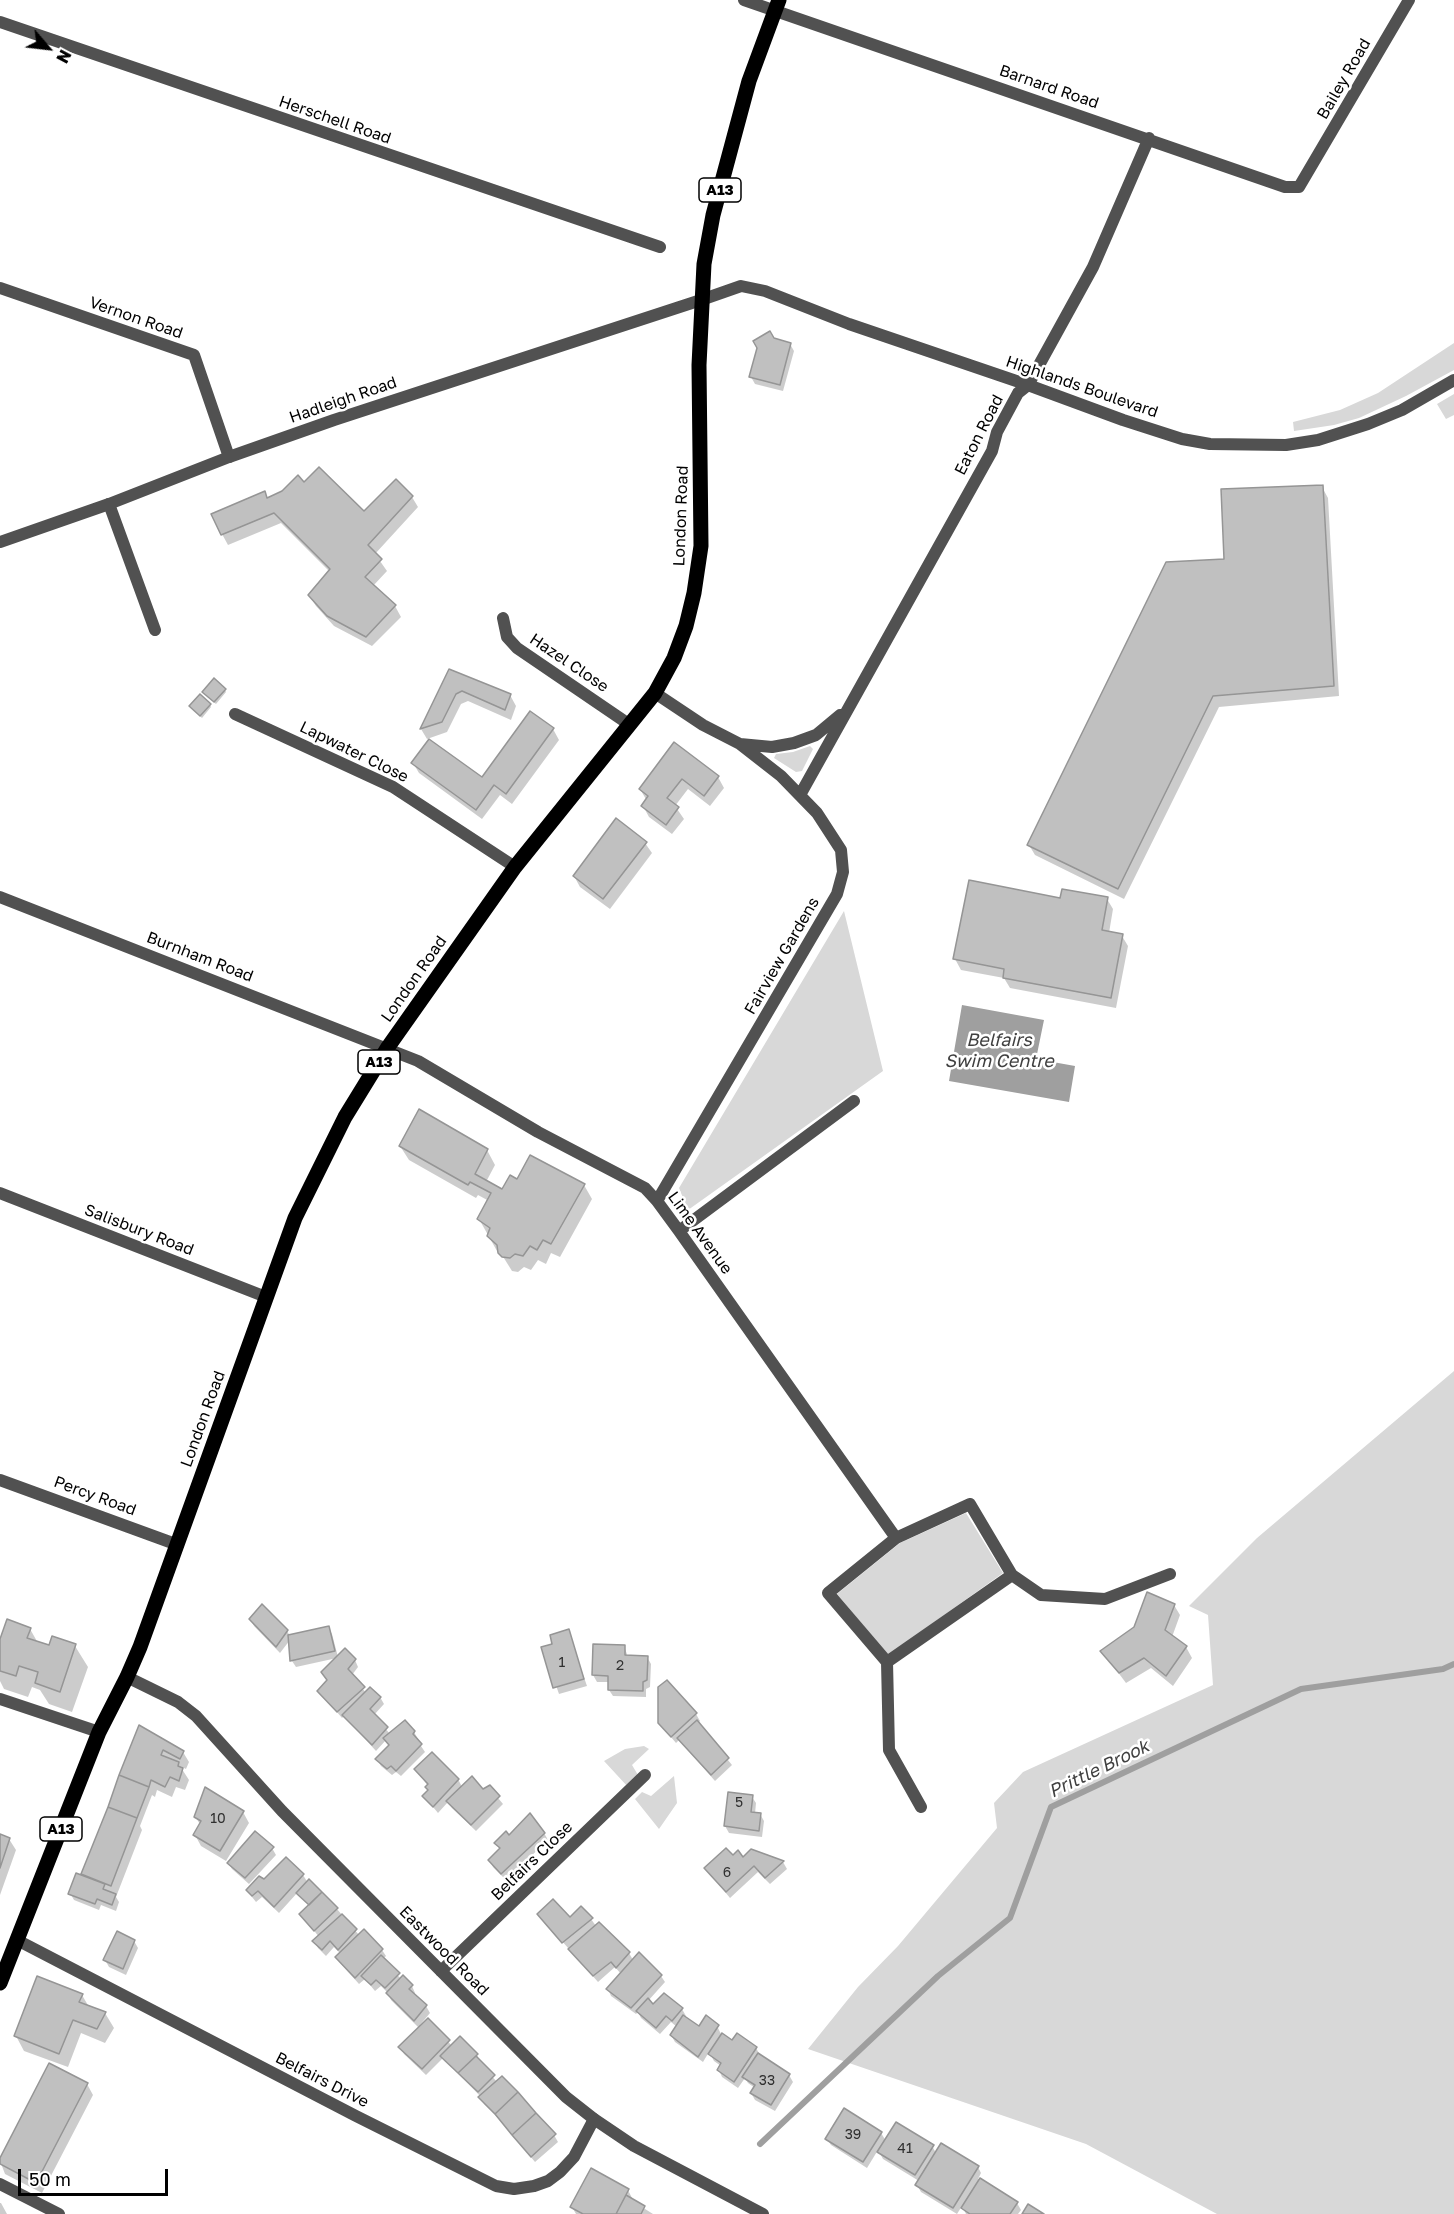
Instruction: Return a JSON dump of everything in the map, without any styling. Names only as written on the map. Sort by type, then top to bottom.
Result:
[{"type":"main road","name":"London Road","points":[[0,1983],[99,1732],[128,1677],[178,1545],[295,1218],[345,1117],[388,1047],[515,867],[655,693],[674,658],[686,626],[694,593],[701,546],[699,365],[704,264],[714,215],[750,81],[777,5]]},
{"type":"street","name":"Barnard Road","points":[[744,0],[777,5],[1285,187],[1299,187],[1307,174]]},
{"type":"street","name":"Bailey Road","points":[[1307,174],[1409,0]]},
{"type":"street","name":"Herschell Road","points":[[0,22],[660,248]]},
{"type":"street","name":"Eaton Road","points":[[800,795],[992,451],[997,432],[1018,393],[1028,385],[1093,267],[1149,138]]},
{"type":"street","name":"Highlands Boulevard","points":[[701,300],[741,286],[765,291],[849,324],[1028,385],[1087,408],[1182,439],[1210,444],[1286,445],[1345,432],[1402,410],[1454,380]]},
{"type":"street","name":"Vernon Road","points":[[0,288],[194,355],[229,457]]},
{"type":"street","name":"Hadleigh Road","points":[[0,542],[345,416],[701,300]]},
{"type":"street","points":[[109,504],[155,630]]},
{"type":"street","name":"Hazel Close","points":[[503,618],[507,637],[517,648],[630,725]]},
{"type":"street","name":"Eaton Road","points":[[655,693],[703,725],[740,744],[772,747],[794,743],[816,735],[845,711]]},
{"type":"street","name":"Lapwater Close","points":[[235,714],[393,787],[515,867]]},
{"type":"street","name":"Fairview Gardens","points":[[657,1201],[837,894],[843,872],[841,850],[817,813],[800,795],[740,744]]},
{"type":"street","name":"Burnham Road","points":[[0,897],[388,1047]]},
{"type":"street","name":"Lime Avenue","points":[[388,1047],[418,1061],[538,1131],[645,1188],[679,1231],[896,1538]]},
{"type":"street","points":[[679,1231],[854,1101]]},
{"type":"street","name":"Salisbury Road","points":[[0,1193],[266,1297]]},
{"type":"street","name":"Percy Road","points":[[0,1480],[178,1545]]},
{"type":"street","points":[[921,1807],[889,1750],[887,1662],[828,1593],[896,1538],[969,1504],[1012,1575],[1041,1595],[1105,1599],[1170,1574]]},
{"type":"street","points":[[887,1662],[1012,1575]]},
{"type":"street","name":"Eastwood Road","points":[[128,1677],[178,1702],[196,1716],[282,1811],[566,2097],[594,2119],[660,2161],[763,2214]]},
{"type":"street","points":[[0,1699],[99,1732]]},
{"type":"street","name":"Belfairs Close","points":[[441,1971],[645,1775]]},
{"type":"street","name":"Belfairs Drive","points":[[17,1940],[496,2186],[514,2188],[534,2186],[548,2181],[560,2172],[573,2157],[594,2119]]},
{"type":"street","points":[[0,2184],[59,2214]]},
{"type":"shaded area","points":[[1454,343],[1454,370],[1359,418],[1334,425],[1294,431],[1293,422],[1340,410],[1378,393]]},
{"type":"shaded area","points":[[1454,394],[1454,415],[1446,419],[1437,404]]},
{"type":"shaded area","points":[[810,746],[813,749],[802,771],[796,772],[774,758],[776,754],[793,752]]},
{"type":"shaded area","points":[[844,911],[883,1071],[688,1210],[679,1188]]},
{"type":"shaded area","points":[[1454,1371],[1454,2214],[1217,2214],[1086,2144],[808,2049],[858,1987],[898,1946],[997,1828],[994,1803],[1023,1772],[1213,1685],[1208,1615],[1189,1606],[1257,1538]]},
{"type":"shaded area","points":[[966,1513],[1003,1573],[888,1655],[837,1594],[900,1543]]},
{"type":"shaded area","points":[[644,1746],[649,1749],[632,1765],[638,1775],[628,1787],[604,1761],[625,1749]]},
{"type":"shaded area","points":[[674,1776],[677,1803],[659,1829],[635,1799],[642,1792],[651,1796]]},
{"type":"water","name":"Belfairs Swim Centre","points":[[962,1005],[1044,1020],[1036,1059],[1075,1066],[1069,1102],[949,1081]]},
{"type":"building","points":[[770,331],[774,338],[791,343],[780,385],[749,377],[757,348],[753,341]]},
{"type":"building","points":[[319,467],[364,511],[396,479],[413,496],[368,545],[382,559],[365,577],[396,605],[366,637],[327,616],[308,595],[330,569],[274,513],[221,535],[211,514],[265,491],[267,498],[282,491],[298,475],[304,482]]},
{"type":"building","points":[[1323,485],[1334,686],[1213,696],[1118,889],[1027,845],[1166,562],[1224,559],[1221,489]]},
{"type":"building","points":[[449,669],[511,694],[505,710],[462,691],[456,694],[442,722],[420,729]]},
{"type":"building","points":[[214,678],[226,689],[214,702],[202,692]]},
{"type":"building","points":[[200,694],[211,704],[200,716],[189,706]]},
{"type":"building","points":[[530,711],[554,728],[506,794],[494,785],[476,810],[411,763],[429,739],[482,777]]},
{"type":"building","points":[[674,742],[719,776],[704,796],[682,779],[667,798],[679,807],[666,825],[641,806],[648,796],[639,789]]},
{"type":"building","points":[[616,818],[647,842],[603,899],[573,876]]},
{"type":"building","points":[[969,880],[1060,898],[1062,889],[1108,897],[1102,930],[1123,934],[1111,998],[1003,978],[1004,969],[953,959]]},
{"type":"building","points":[[419,1109],[488,1149],[475,1174],[502,1189],[510,1175],[517,1179],[530,1155],[585,1184],[551,1244],[543,1240],[537,1250],[530,1246],[523,1256],[515,1254],[510,1258],[502,1257],[498,1253],[497,1245],[487,1236],[490,1228],[477,1219],[491,1193],[470,1182],[468,1185],[399,1146]]},
{"type":"building","points":[[1147,1592],[1175,1604],[1165,1630],[1187,1646],[1166,1676],[1144,1658],[1119,1673],[1100,1651],[1134,1627]]},
{"type":"building","points":[[262,1604],[288,1630],[276,1647],[249,1619]]},
{"type":"building","points":[[7,1619],[31,1628],[27,1638],[49,1645],[52,1636],[76,1644],[60,1692],[35,1683],[38,1672],[19,1666],[16,1676],[0,1671],[0,1639]]},
{"type":"building","points":[[329,1626],[335,1651],[290,1661],[288,1635]]},
{"type":"building","points":[[569,1629],[584,1679],[553,1688],[541,1647],[552,1644],[550,1635]]},
{"type":"building","points":[[593,1644],[625,1645],[625,1655],[648,1656],[647,1680],[643,1682],[643,1691],[608,1690],[608,1676],[592,1675]]},
{"type":"building","points":[[345,1648],[356,1659],[348,1669],[365,1687],[337,1712],[317,1691],[327,1680],[321,1672]]},
{"type":"building","points":[[667,1680],[697,1713],[671,1737],[658,1723],[658,1687]]},
{"type":"building","points":[[370,1687],[381,1697],[370,1709],[388,1727],[372,1745],[342,1715]]},
{"type":"building","points":[[405,1720],[415,1731],[413,1734],[422,1744],[396,1771],[391,1766],[387,1769],[375,1759],[389,1745],[383,1738]]},
{"type":"building","points":[[697,1720],[729,1758],[711,1775],[677,1738]]},
{"type":"building","points":[[139,1725],[184,1751],[180,1759],[163,1750],[161,1755],[179,1762],[178,1766],[183,1768],[179,1781],[170,1777],[165,1787],[151,1780],[149,1787],[119,1775]]},
{"type":"building","points":[[432,1752],[459,1779],[433,1807],[422,1796],[428,1790],[425,1787],[428,1784],[414,1769]]},
{"type":"building","points":[[119,1775],[149,1787],[137,1818],[108,1807]]},
{"type":"building","points":[[472,1776],[483,1789],[490,1785],[500,1796],[471,1825],[446,1801]]},
{"type":"building","points":[[205,1787],[244,1811],[220,1851],[193,1835],[201,1821],[194,1817]]},
{"type":"building","points":[[728,1792],[753,1795],[751,1812],[761,1813],[759,1831],[724,1826]]},
{"type":"building","points":[[108,1807],[137,1818],[111,1886],[81,1874]]},
{"type":"building","points":[[530,1813],[545,1833],[501,1874],[488,1860],[500,1848],[494,1843],[506,1831],[509,1835]]},
{"type":"building","points":[[255,1831],[274,1847],[245,1878],[227,1863]]},
{"type":"building","points":[[0,1834],[10,1838],[0,1868]]},
{"type":"building","points":[[726,1848],[733,1855],[738,1850],[743,1857],[751,1849],[784,1861],[765,1878],[754,1866],[726,1892],[704,1868]]},
{"type":"building","points":[[286,1857],[304,1874],[274,1907],[258,1891],[252,1896],[246,1890],[259,1876],[264,1879]]},
{"type":"building","points":[[76,1873],[105,1884],[103,1889],[116,1894],[112,1905],[97,1899],[95,1904],[68,1894]]},
{"type":"building","points":[[309,1879],[322,1892],[309,1905],[296,1893]]},
{"type":"building","points":[[322,1892],[338,1908],[314,1931],[299,1914]]},
{"type":"building","points":[[553,1899],[570,1917],[581,1906],[593,1918],[562,1943],[537,1914]]},
{"type":"building","points":[[342,1914],[357,1929],[338,1950],[330,1941],[322,1950],[312,1941]]},
{"type":"building","points":[[599,1922],[630,1952],[616,1968],[611,1962],[593,1976],[568,1949]]},
{"type":"building","points":[[364,1929],[383,1949],[355,1978],[335,1957]]},
{"type":"building","points":[[117,1931],[135,1940],[123,1969],[103,1960]]},
{"type":"building","points":[[639,1952],[662,1975],[631,2008],[606,1989]]},
{"type":"building","points":[[381,1955],[400,1973],[385,1988],[376,1980],[371,1985],[361,1976]]},
{"type":"building","points":[[403,1975],[413,1985],[409,1989],[427,2005],[414,2021],[386,1993]]},
{"type":"building","points":[[37,1976],[83,1994],[79,2002],[106,2012],[97,2029],[73,2020],[59,2054],[14,2036]]},
{"type":"building","points":[[664,1993],[683,2008],[672,2021],[666,2016],[656,2028],[636,2011],[648,1998],[653,2004]]},
{"type":"building","points":[[683,2015],[699,2026],[706,2015],[719,2025],[698,2057],[670,2035]]},
{"type":"building","points":[[428,2018],[450,2040],[422,2069],[398,2047]]},
{"type":"building","points":[[722,2033],[732,2040],[737,2033],[757,2047],[734,2082],[717,2070],[721,2063],[708,2054]]},
{"type":"building","points":[[460,2036],[478,2054],[458,2073],[440,2056]]},
{"type":"building","points":[[758,2053],[790,2074],[771,2105],[750,2093],[755,2085],[742,2077]]},
{"type":"building","points":[[476,2056],[495,2075],[478,2092],[458,2073]]},
{"type":"building","points":[[49,2063],[88,2083],[36,2183],[0,2164],[0,2158]]},
{"type":"building","points":[[502,2076],[518,2092],[495,2114],[478,2097]]},
{"type":"building","points":[[518,2092],[536,2113],[512,2135],[495,2114]]},
{"type":"building","points":[[844,2108],[882,2132],[863,2162],[825,2139]]},
{"type":"building","points":[[536,2113],[556,2134],[531,2157],[512,2135]]},
{"type":"building","points":[[896,2122],[934,2145],[915,2175],[877,2152]]},
{"type":"building","points":[[941,2143],[979,2166],[953,2208],[915,2185]]},
{"type":"building","points":[[591,2168],[629,2189],[616,2214],[583,2214],[570,2207]]},
{"type":"building","points":[[980,2178],[1018,2202],[1010,2214],[970,2214],[961,2208]]},
{"type":"building","points":[[626,2195],[645,2206],[641,2214],[616,2214]]},
{"type":"building","points":[[1028,2204],[1044,2214],[1022,2214]]},
{"type":"waterway","name":"Prittle Brook","points":[[760,2144],[938,1976],[1010,1918],[1051,1807],[1301,1689],[1443,1669],[1454,1664]]}]
